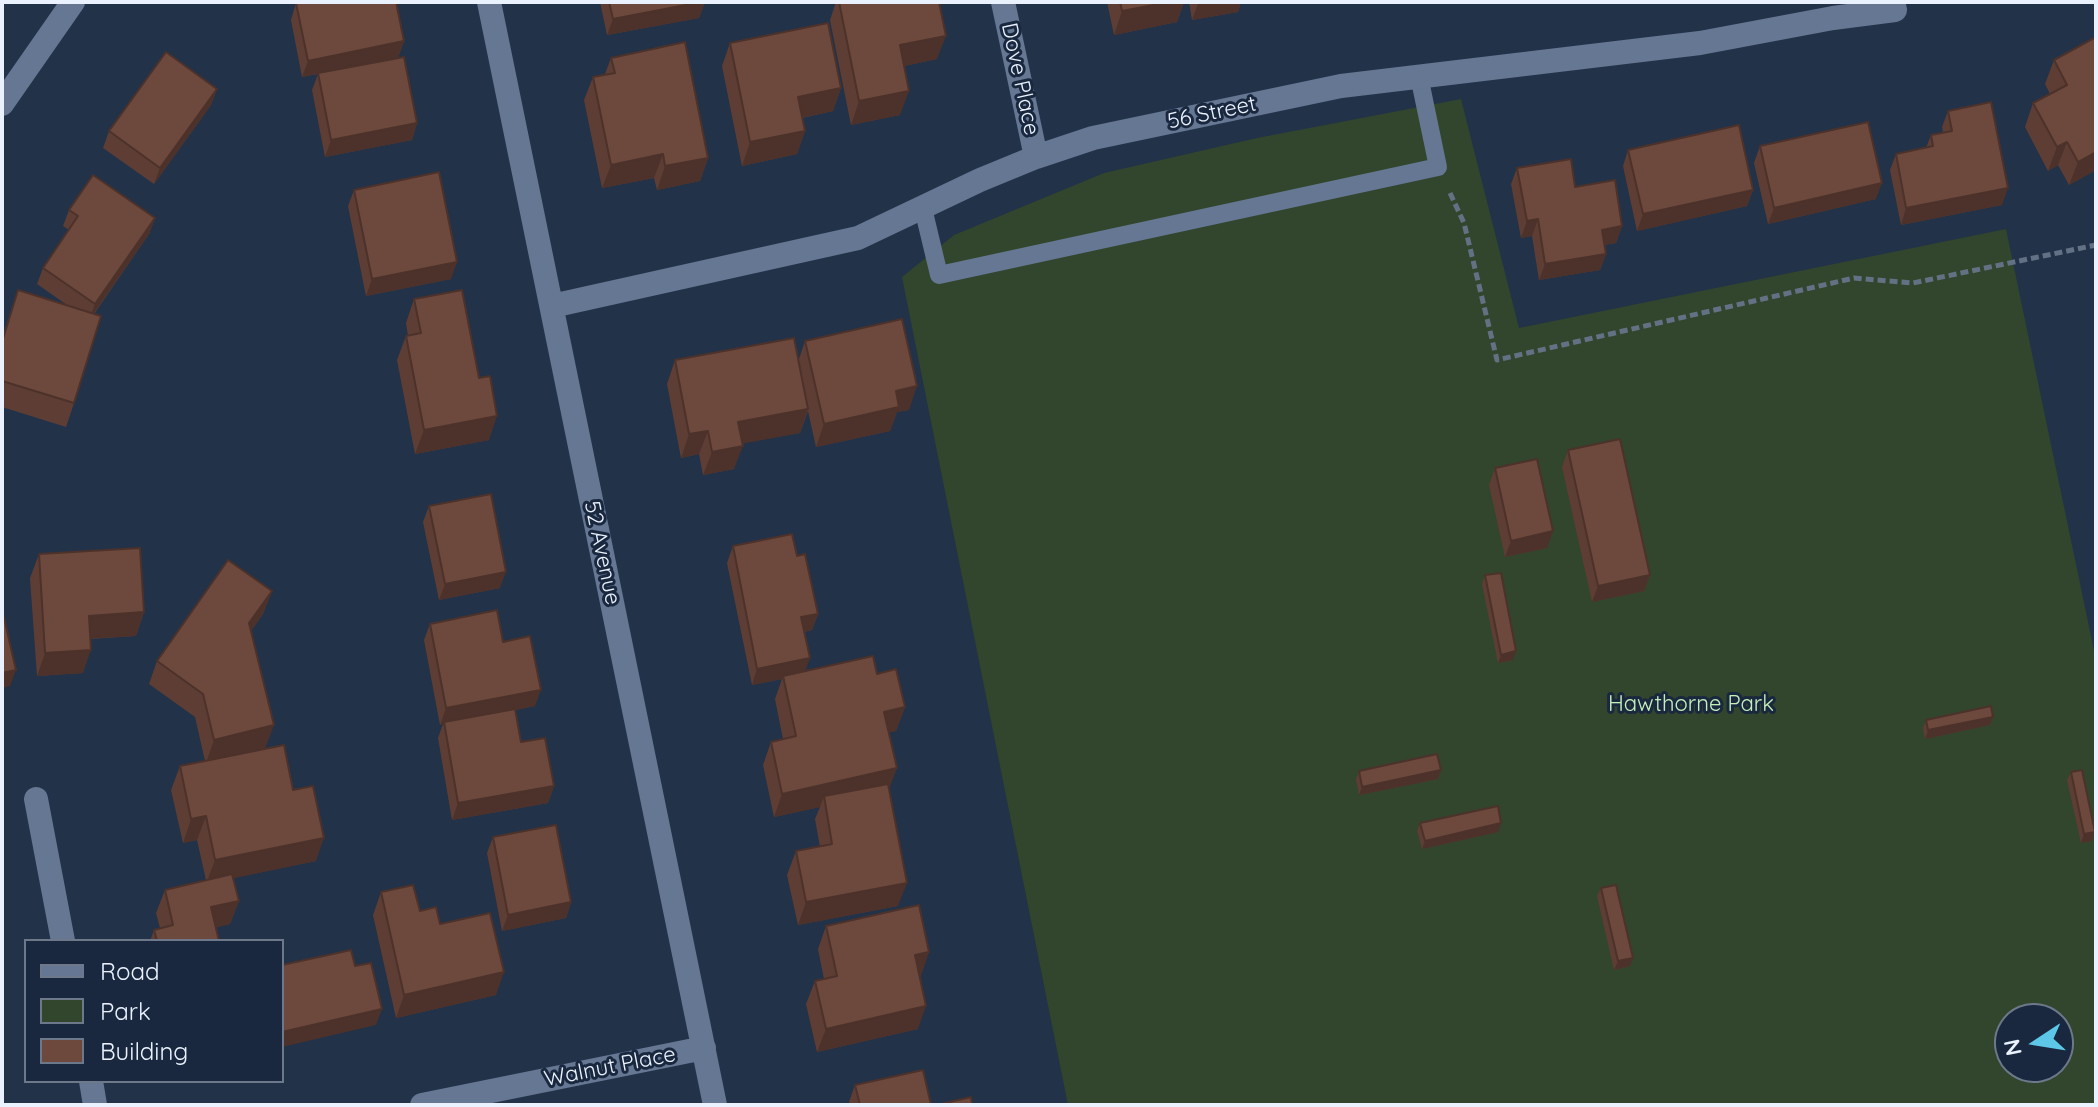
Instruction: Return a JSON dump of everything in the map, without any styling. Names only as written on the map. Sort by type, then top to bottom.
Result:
[{"type":"street","points":[[2,104],[73,2]]},
{"type":"street","name":"52 Avenue","points":[[489,2],[715,1105]]},
{"type":"street","name":"Dove Place","points":[[1003,2],[1036,157]]},
{"type":"street","name":"56 Street","points":[[552,306],[858,238],[1036,157],[1093,138],[1341,86],[1620,55],[1894,6]]},
{"type":"street","points":[[36,799],[63,939]]},
{"type":"street","name":"Walnut Place","points":[[422,1105],[704,1048]]},
{"type":"street","points":[[91,1083],[95,1105]]},
{"type":"lane","points":[[923,208],[939,275],[1438,167],[1419,76]]},
{"type":"path","points":[[1438,167],[1464,223],[1497,360],[1854,278],[1913,283],[2096,245]]},
{"type":"green space","name":"Hawthorne Park","points":[[1461,99],[1519,328],[2006,229],[2096,660],[2096,1105],[1068,1105],[902,277],[954,235],[1104,173],[1257,138]]},
{"type":"building","points":[[396,2],[404,41],[308,61],[296,3]]},
{"type":"building","points":[[609,2],[701,2],[613,19]]},
{"type":"building","points":[[839,2],[939,2],[946,36],[900,45],[909,91],[859,101]]},
{"type":"building","points":[[1120,2],[1169,2],[1122,11]]},
{"type":"building","points":[[828,23],[841,88],[798,97],[805,131],[750,142],[730,43]]},
{"type":"building","points":[[2096,37],[2096,152],[2078,162],[2067,142],[2057,147],[2033,103],[2067,85],[2054,60]]},
{"type":"building","points":[[685,42],[708,158],[665,166],[663,154],[611,165],[593,77],[615,73],[611,58]]},
{"type":"building","points":[[166,52],[217,89],[160,168],[109,131]]},
{"type":"building","points":[[404,57],[417,123],[331,140],[318,73]]},
{"type":"building","points":[[1991,102],[2008,188],[1906,208],[1896,154],[1933,146],[1931,135],[1952,131],[1948,111]]},
{"type":"building","points":[[1868,122],[1882,183],[1774,208],[1760,146]]},
{"type":"building","points":[[1739,125],[1753,190],[1643,214],[1628,150]]},
{"type":"building","points":[[1571,159],[1575,187],[1615,180],[1622,226],[1602,230],[1606,254],[1545,264],[1538,219],[1527,221],[1517,168]]},
{"type":"building","points":[[439,172],[457,262],[372,279],[354,190]]},
{"type":"building","points":[[93,175],[155,218],[95,304],[43,268],[78,216],[69,210]]},
{"type":"building","points":[[18,290],[101,316],[74,403],[2,381],[2,342]]},
{"type":"building","points":[[462,290],[479,378],[490,376],[497,416],[424,430],[406,336],[421,333],[414,299]]},
{"type":"building","points":[[902,319],[917,386],[896,391],[899,407],[824,424],[805,341]]},
{"type":"building","points":[[794,338],[808,409],[738,422],[743,446],[712,452],[708,431],[689,434],[675,360]]},
{"type":"building","points":[[1620,439],[1650,575],[1598,586],[1568,450]]},
{"type":"building","points":[[1537,459],[1553,531],[1511,541],[1495,468]]},
{"type":"building","points":[[491,494],[506,572],[445,584],[429,506]]},
{"type":"building","points":[[792,534],[797,556],[805,554],[818,614],[801,617],[810,658],[757,669],[733,546]]},
{"type":"building","points":[[140,548],[144,612],[89,616],[91,650],[45,653],[39,554]]},
{"type":"building","points":[[228,560],[272,591],[249,623],[274,725],[214,740],[203,694],[157,661]]},
{"type":"building","points":[[1501,573],[1516,651],[1501,655],[1485,575]]},
{"type":"building","points":[[2,609],[16,670],[2,673]]},
{"type":"building","points":[[497,610],[503,642],[530,636],[541,690],[446,708],[430,624]]},
{"type":"building","points":[[873,656],[877,674],[896,669],[905,707],[884,712],[897,768],[782,794],[771,742],[796,736],[783,676]]},
{"type":"building","points":[[1991,706],[1993,717],[1928,730],[1926,720]]},
{"type":"building","points":[[515,709],[521,742],[545,738],[554,786],[458,803],[444,722]]},
{"type":"building","points":[[284,745],[293,790],[313,786],[324,838],[215,860],[206,816],[191,819],[180,766]]},
{"type":"building","points":[[1437,754],[1441,770],[1362,787],[1359,771]]},
{"type":"building","points":[[2082,770],[2095,832],[2084,834],[2071,772]]},
{"type":"building","points":[[888,784],[907,883],[806,902],[796,851],[832,844],[824,796]]},
{"type":"building","points":[[1498,806],[1501,823],[1425,841],[1420,823]]},
{"type":"building","points":[[556,825],[571,902],[508,915],[493,837]]},
{"type":"building","points":[[232,874],[239,901],[211,907],[219,939],[156,939],[154,930],[173,925],[165,890]]},
{"type":"building","points":[[413,885],[420,911],[436,907],[440,924],[490,913],[504,972],[404,995],[381,892]]},
{"type":"building","points":[[1616,885],[1633,958],[1618,961],[1601,888]]},
{"type":"building","points":[[919,905],[929,952],[915,955],[926,1006],[826,1029],[815,981],[837,976],[826,926]]},
{"type":"building","points":[[351,950],[355,966],[371,963],[382,1009],[284,1032],[284,965]]},
{"type":"building","points":[[923,1070],[931,1105],[860,1105],[855,1085]]},
{"type":"building","points":[[971,1097],[972,1105],[937,1105]]}]
